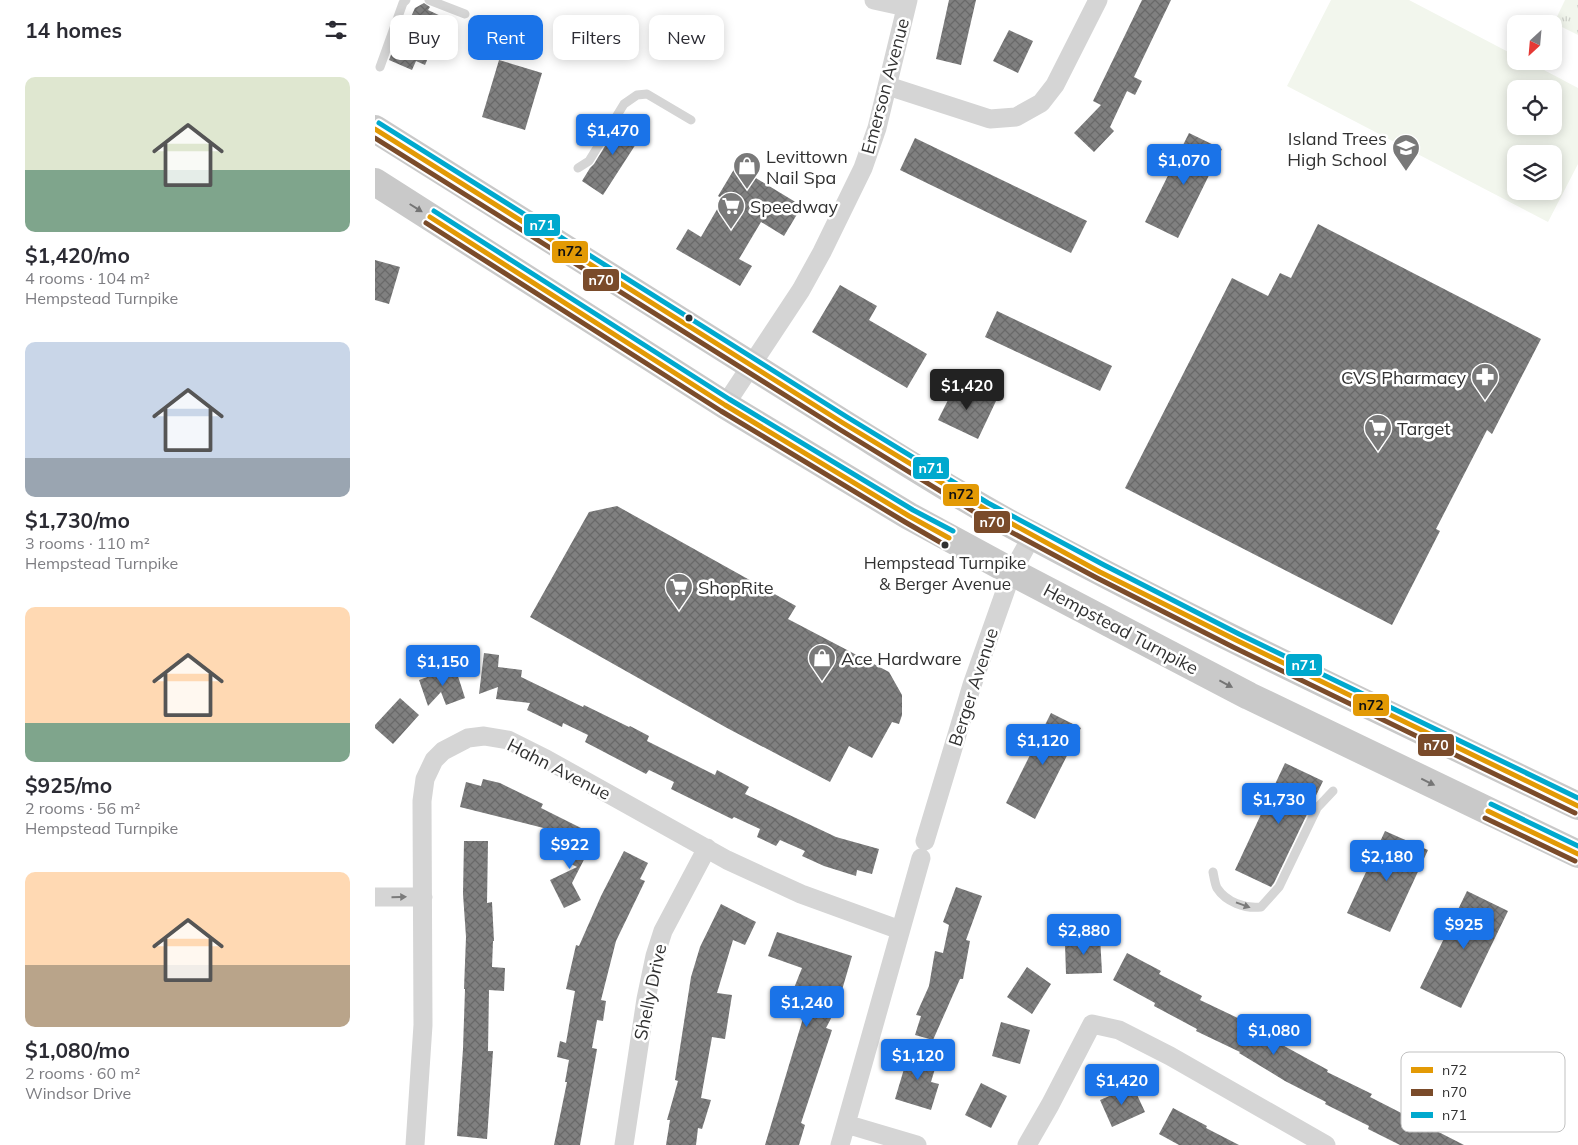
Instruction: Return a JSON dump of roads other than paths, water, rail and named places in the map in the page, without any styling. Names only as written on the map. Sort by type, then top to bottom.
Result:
[{"type":"main road","points":[[375,129],[751,366],[918,469],[1032,536],[1233,639],[1578,806]]},
{"type":"main road","name":"Hempstead Turnpike","points":[[375,182],[725,405],[909,516],[1249,696],[1578,854]]},
{"type":"street","points":[[874,0],[907,4]]},
{"type":"street","points":[[888,86],[990,118],[1016,117],[1041,103],[1055,85],[1098,0]]},
{"type":"street","name":"Emerson Avenue","points":[[725,405],[801,290],[842,213],[866,160],[877,128],[907,4]]},
{"type":"street","name":"Berger Avenue","points":[[840,1145],[900,930],[972,685],[1012,572],[1032,536]]},
{"type":"street","name":"Hahn Avenue","points":[[415,1145],[423,1025],[422,801],[425,779],[434,760],[443,751],[468,738],[484,736],[508,740],[546,759],[727,860],[801,894],[900,930]]},
{"type":"street","name":"Shelly Drive","points":[[624,1145],[646,999],[655,956],[663,931],[707,848]]},
{"type":"street","points":[[375,897],[423,897]]},
{"type":"street","points":[[1027,1145],[1092,1024],[1119,1030],[1170,1056],[1326,1145]]},
{"type":"street","points":[[846,1124],[917,1145]]},
{"type":"lane","points":[[380,67],[403,3],[406,0]]},
{"type":"lane","points":[[429,0],[465,14]]},
{"type":"lane","points":[[578,168],[589,161],[624,104],[637,95],[647,94],[691,120]]},
{"type":"lane","points":[[1213,872],[1217,887],[1226,898],[1250,908],[1261,907],[1279,887],[1317,808],[1333,791]]},
{"type":"place","name":"Island Trees High School","points":[[1406,172]]},
{"type":"place","name":"Levittown Nail Spa","points":[[747,190]]},
{"type":"place","name":"Speedway","points":[[731,230]]},
{"type":"place","name":"CVS Pharmacy","points":[[1485,401]]},
{"type":"place","name":"Target","points":[[1378,452]]},
{"type":"place","name":"Hempstead Turnpike & Berger Avenue","points":[[945,545]]},
{"type":"place","name":"ShopRite","points":[[679,611]]},
{"type":"place","name":"Ace Hardware","points":[[822,682]]}]
